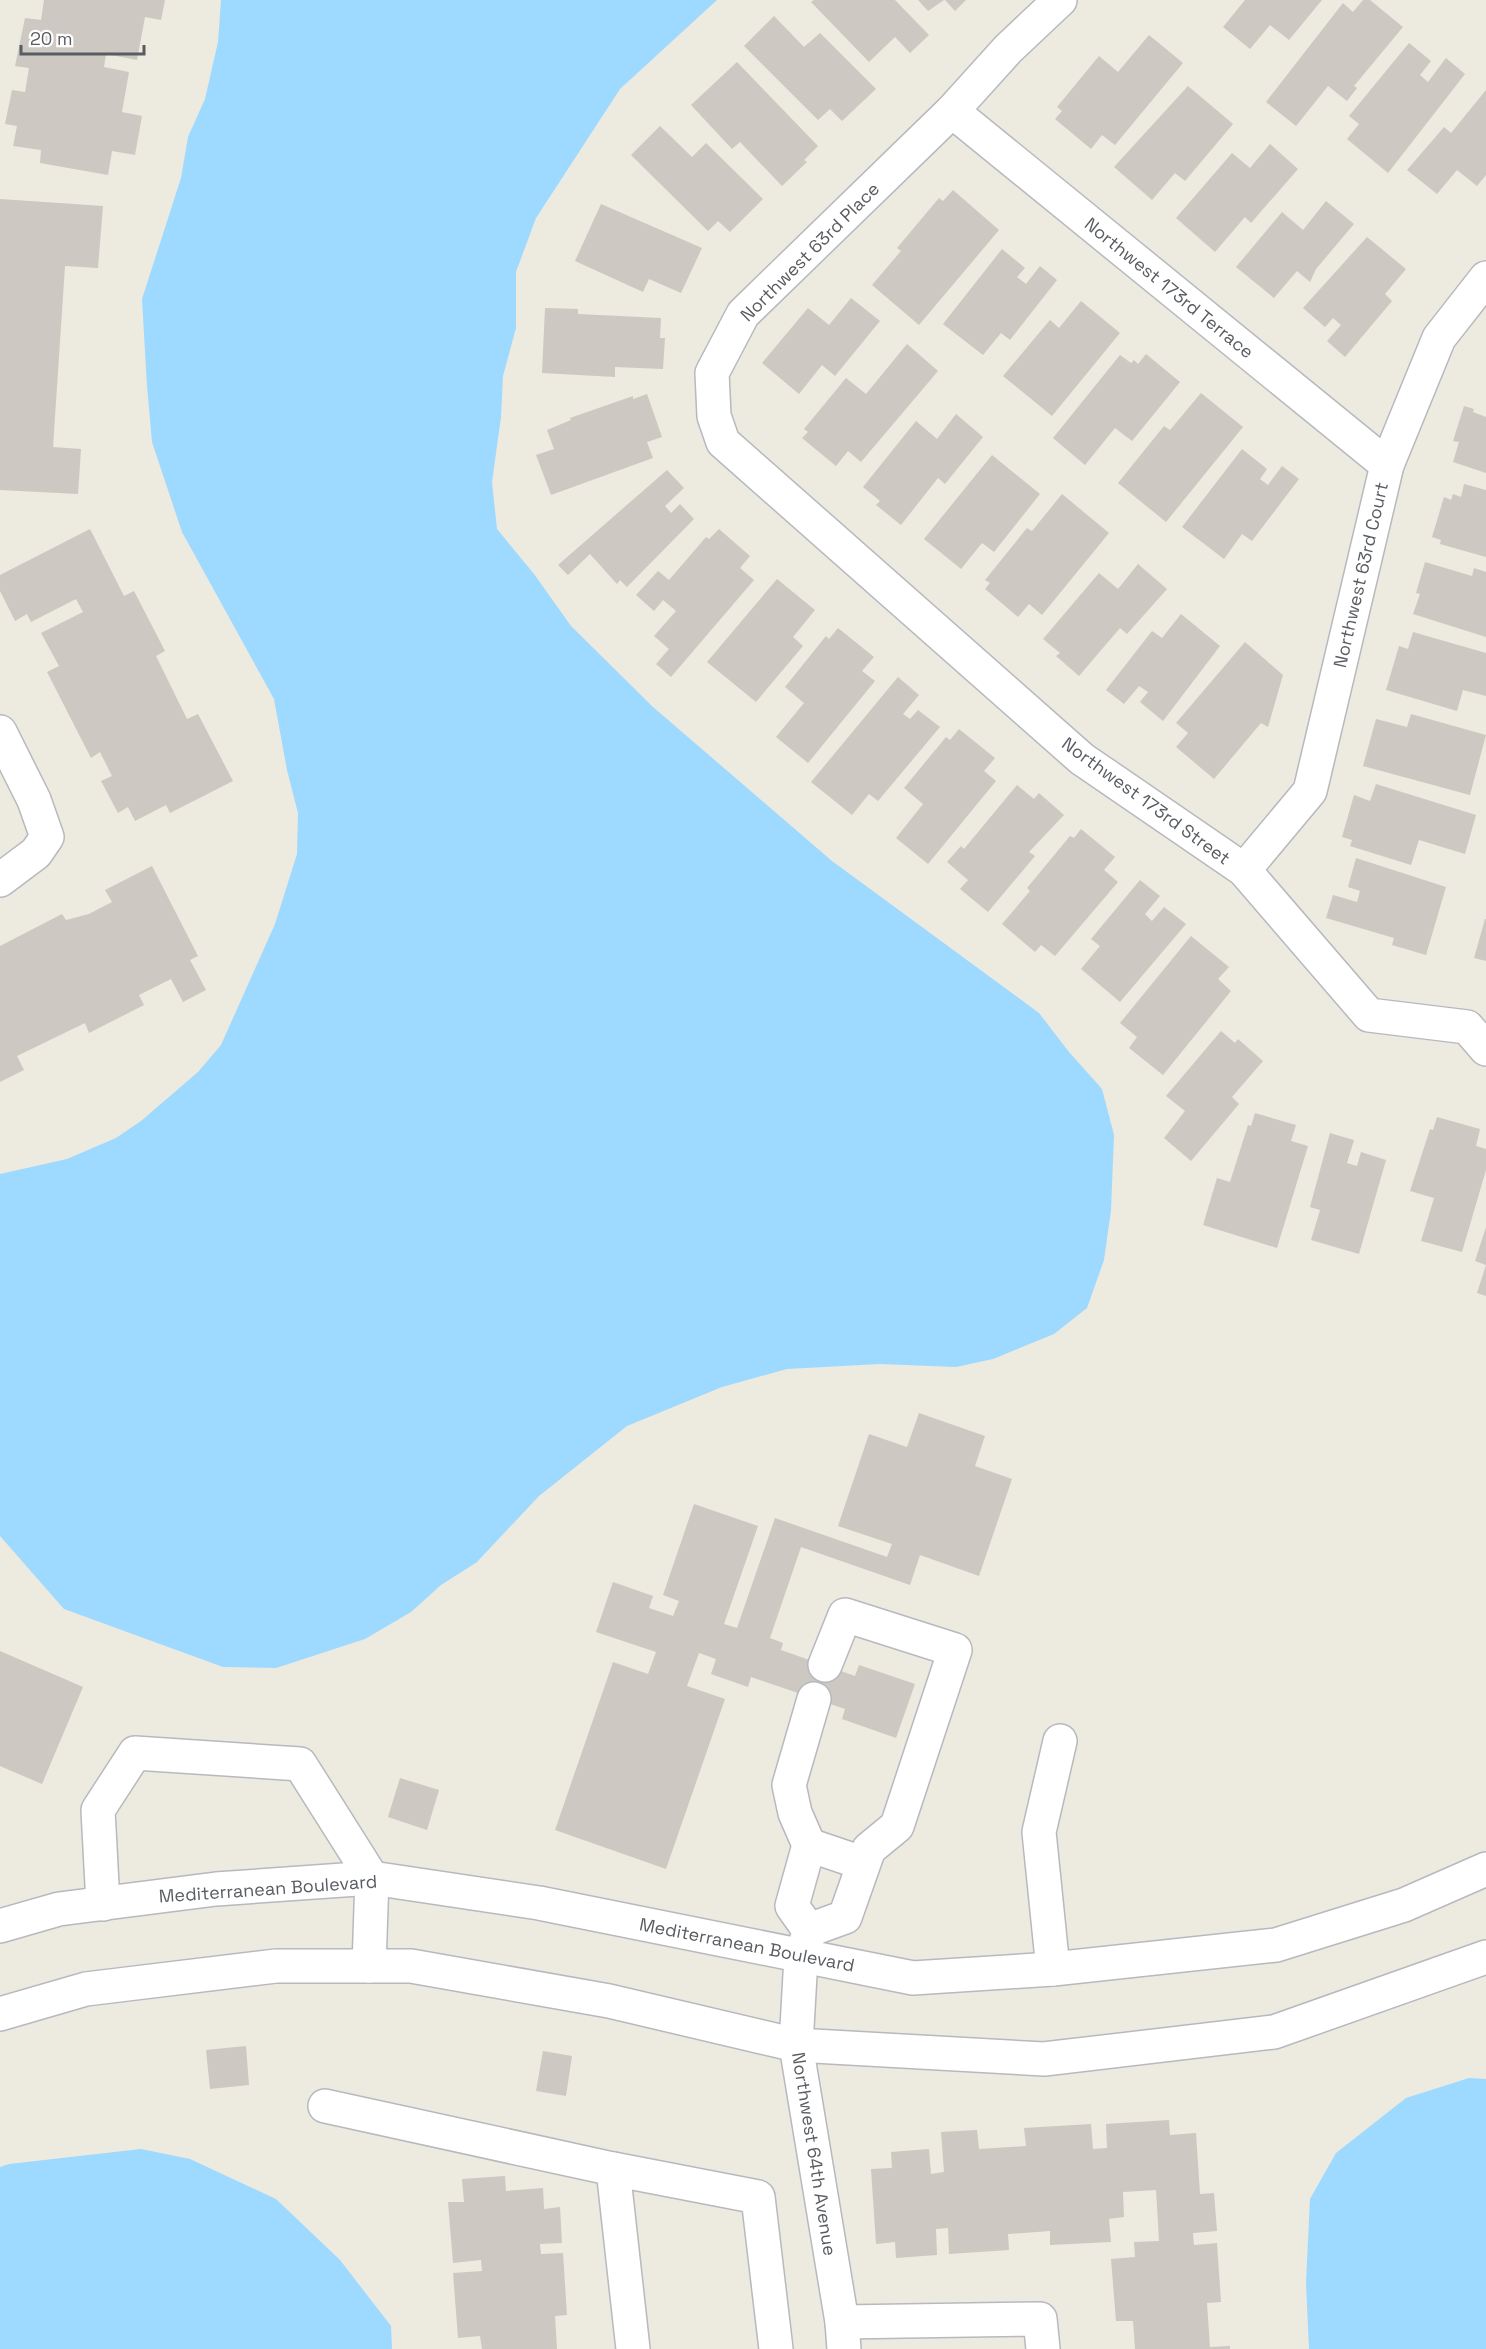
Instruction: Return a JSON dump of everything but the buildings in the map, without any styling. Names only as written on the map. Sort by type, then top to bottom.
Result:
[{"type":"street","points":[[952,111],[1008,49],[1060,0]]},
{"type":"street","name":"Northwest 63rd Place","points":[[714,416],[712,373],[742,314],[952,111]]},
{"type":"street","name":"Northwest 173rd Terrace","points":[[952,111],[1387,465]]},
{"type":"street","name":"Northwest 63rd Court","points":[[1244,870],[1310,791],[1387,465],[1439,338],[1486,278]]},
{"type":"street","name":"Northwest 173rd Street","points":[[714,416],[723,442],[1082,759],[1244,870],[1369,1015],[1467,1027],[1486,1049]]},
{"type":"street","points":[[0,732],[34,800],[47,837],[36,854],[0,880]]},
{"type":"street","points":[[814,1699],[789,1785],[795,1813],[809,1845],[792,1906],[805,1944],[845,1917],[862,1863],[869,1849],[897,1826],[955,1650],[845,1615],[825,1665]]},
{"type":"street","points":[[1053,1969],[1039,1832],[1060,1741]]},
{"type":"street","points":[[103,1904],[98,1810],[135,1753],[300,1764],[372,1878],[369,1966]]},
{"type":"street","points":[[809,1845],[862,1863]]},
{"type":"street","name":"Mediterranean Boulevard","points":[[0,1926],[59,1909],[216,1889],[372,1878],[805,1944],[913,1978],[1053,1969],[1276,1945],[1404,1905],[1486,1869]]},
{"type":"street","name":"Northwest 64th Avenue","points":[[805,1944],[796,2045],[841,2342]]},
{"type":"street","points":[[0,2014],[86,1989],[276,1966],[411,1966],[609,2001],[796,2045],[1044,2059],[1274,2032],[1486,1957]]},
{"type":"street","points":[[325,2106],[613,2169],[758,2197],[776,2349]]},
{"type":"street","points":[[613,2169],[633,2349]]},
{"type":"street","points":[[841,2342],[1040,2319],[1042,2349]]},
{"type":"water","points":[[221,0],[717,0],[620,89],[536,218],[516,272],[516,328],[503,376],[501,417],[492,482],[497,529],[534,574],[571,626],[653,707],[832,861],[1039,1013],[1102,1089],[1114,1135],[1111,1210],[1104,1260],[1087,1308],[1054,1334],[993,1359],[956,1367],[880,1364],[787,1369],[722,1387],[627,1426],[539,1496],[477,1562],[441,1585],[411,1612],[365,1639],[276,1668],[223,1667],[64,1609],[0,1536],[0,1174],[67,1159],[116,1138],[141,1121],[198,1072],[221,1045],[275,924],[297,854],[298,813],[287,770],[274,699],[182,532],[152,442],[147,386],[142,299],[181,178],[188,137],[205,99],[218,42]]},
{"type":"water","points":[[1469,2078],[1486,2079],[1486,2349],[1309,2349],[1306,2283],[1310,2199],[1336,2153],[1406,2098]]},
{"type":"water","points":[[141,2149],[190,2159],[276,2199],[340,2260],[391,2326],[392,2349],[0,2349],[0,2167],[9,2164]]}]
